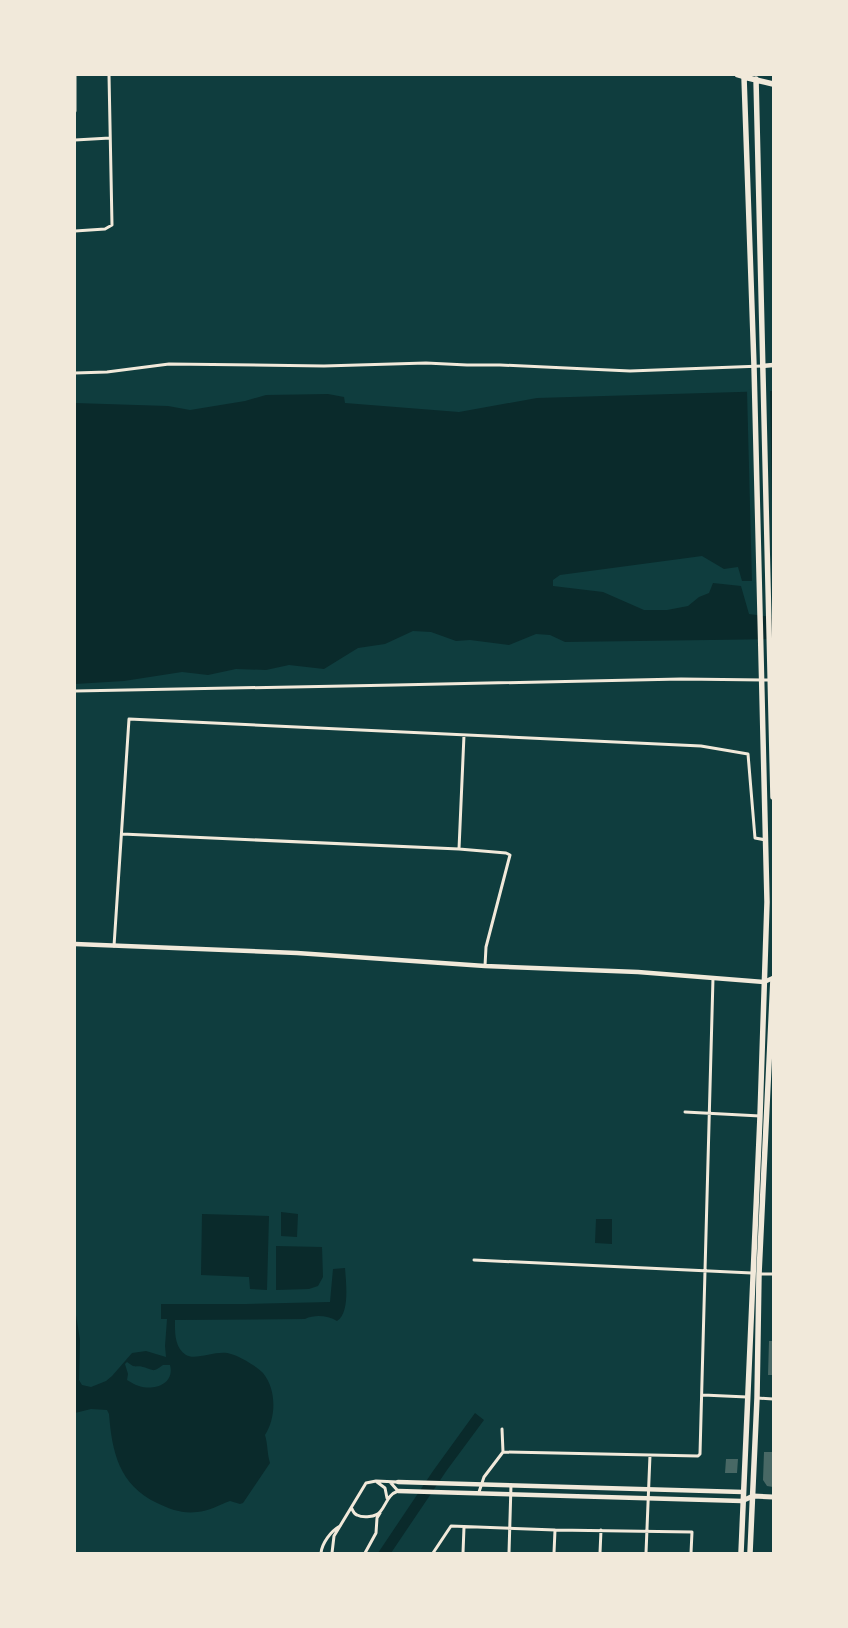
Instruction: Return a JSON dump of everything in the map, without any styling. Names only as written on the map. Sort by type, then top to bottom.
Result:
[{"type":"main road","points":[[773,84],[756,77],[744,76],[754,374],[773,797]]},
{"type":"main road","points":[[741,1553],[742,1501],[756,1274],[764,982],[770,902],[766,840],[767,678],[756,77]]},
{"type":"main road","points":[[750,1553],[757,1398],[756,1274],[770,1117],[773,979]]},
{"type":"main road","points":[[743,1492],[753,1496],[773,1497]]},
{"type":"main road","points":[[742,1501],[753,1496]]},
{"type":"street","points":[[75,75],[75,111]]},
{"type":"street","points":[[75,231],[105,229],[112,226],[109,75]]},
{"type":"street","points":[[737,75],[744,76]]},
{"type":"street","points":[[75,140],[110,138]]},
{"type":"street","points":[[75,373],[107,372],[169,364],[334,366],[426,363],[630,371],[773,366]]},
{"type":"street","points":[[75,690],[767,678]]},
{"type":"street","points":[[114,947],[129,719],[701,746],[748,754],[756,838],[766,840]]},
{"type":"street","points":[[459,849],[464,734]]},
{"type":"street","points":[[122,834],[459,849],[506,853],[510,855],[486,947],[485,966]]},
{"type":"street","points":[[75,944],[298,953],[485,966],[638,972],[764,982],[773,979]]},
{"type":"street","points":[[503,1452],[698,1456],[700,1454],[713,978]]},
{"type":"street","points":[[685,1112],[760,1116]]},
{"type":"street","points":[[474,1260],[773,1274]]},
{"type":"street","points":[[703,1395],[749,1397]]},
{"type":"street","points":[[757,1398],[773,1399]]},
{"type":"street","points":[[479,1492],[484,1477],[503,1452],[502,1429]]},
{"type":"street","points":[[646,1553],[650,1455]]},
{"type":"street","points":[[376,1482],[385,1488],[387,1499]]},
{"type":"street","points":[[390,1482],[398,1491]]},
{"type":"street","points":[[332,1553],[334,1536],[366,1483],[440,1483],[743,1492]]},
{"type":"street","points":[[509,1553],[511,1485]]},
{"type":"street","points":[[365,1553],[376,1533],[377,1518],[380,1512],[387,1499],[398,1491],[742,1501]]},
{"type":"street","points":[[352,1508],[359,1516],[372,1516],[380,1512]]},
{"type":"street","points":[[321,1553],[321,1548],[333,1530],[341,1526]]},
{"type":"street","points":[[433,1553],[451,1526],[692,1532],[691,1553]]},
{"type":"street","points":[[463,1553],[464,1527]]},
{"type":"street","points":[[554,1553],[555,1530]]},
{"type":"street","points":[[600,1553],[601,1530]]},
{"type":"water","points":[[773,391],[773,553],[758,581],[742,581],[738,567],[724,569],[702,556],[560,575],[553,580],[553,586],[603,592],[644,610],[667,610],[688,606],[699,597],[709,593],[713,583],[741,586],[749,614],[773,617],[773,639],[565,642],[550,635],[536,634],[509,645],[470,640],[456,641],[431,632],[413,631],[385,644],[358,648],[324,669],[289,665],[266,670],[236,669],[208,675],[182,672],[124,681],[75,684],[75,403],[168,406],[190,410],[245,401],[266,395],[328,394],[344,397],[345,403],[459,412],[537,398]]},
{"type":"water","points":[[281,1212],[298,1214],[297,1237],[281,1236]]},
{"type":"water","points":[[202,1214],[269,1216],[267,1290],[250,1289],[249,1277],[201,1275]]},
{"type":"water","points":[[596,1219],[612,1219],[612,1244],[595,1243]]},
{"type":"water","points":[[276,1246],[322,1247],[323,1277],[318,1286],[309,1289],[276,1290]]},
{"type":"water","points":[[345,1268],[346,1304],[341,1317],[337,1321],[318,1316],[305,1319],[175,1320],[177,1344],[186,1355],[195,1357],[226,1353],[234,1355],[261,1371],[271,1387],[273,1412],[265,1435],[270,1463],[243,1503],[230,1501],[206,1510],[187,1512],[157,1503],[144,1496],[134,1487],[120,1466],[115,1454],[107,1410],[91,1409],[75,1413],[75,1309],[80,1340],[79,1380],[82,1385],[91,1387],[106,1381],[132,1353],[146,1351],[166,1357],[167,1319],[161,1319],[161,1304],[330,1302],[333,1269]],"holes":[[[127,1362],[134,1366],[153,1370],[163,1365],[170,1365],[171,1372],[166,1381],[157,1387],[138,1386],[127,1380],[128,1374],[125,1364]]]},
{"type":"water","points":[[475,1413],[484,1420],[447,1470],[391,1553],[378,1553],[433,1471]]},
{"type":"pier","points":[[770,389],[773,559],[760,582],[752,583],[747,390]]},
{"type":"building","points":[[769,1341],[773,1341],[773,1375],[768,1375]]},
{"type":"building","points":[[764,1452],[773,1452],[773,1487],[767,1486],[763,1480]]},
{"type":"building","points":[[726,1459],[738,1459],[737,1473],[725,1473]]}]
